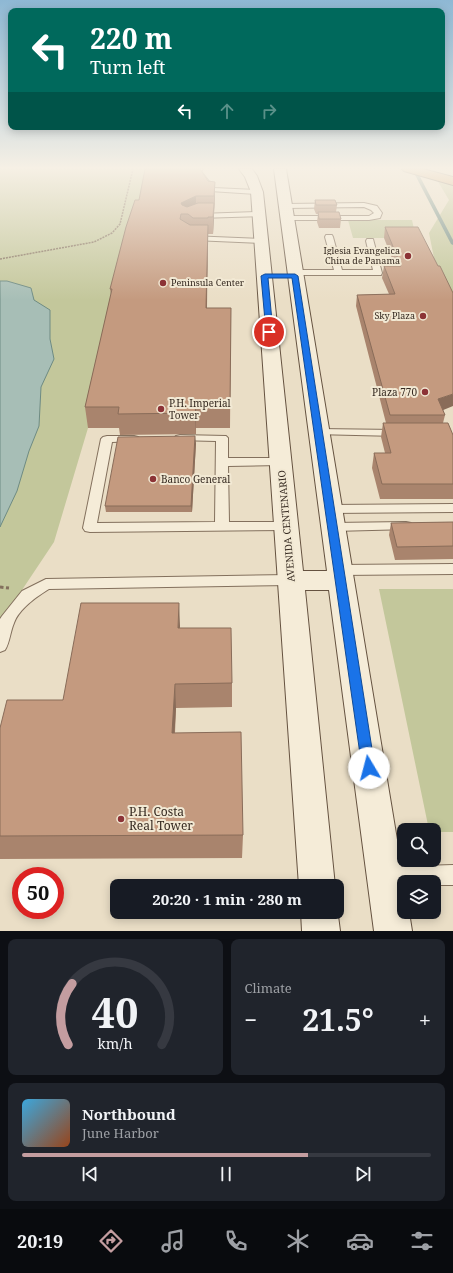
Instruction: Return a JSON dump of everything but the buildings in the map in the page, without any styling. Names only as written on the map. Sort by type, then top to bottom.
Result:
[{"type":"main road","name":"AVENIDA CENTENARIO","points":[[259,212],[316,879]]},
{"type":"main road","points":[[287,212],[318,432],[394,931]]},
{"type":"main road","points":[[260,227],[288,217]]},
{"type":"main road","points":[[265,276],[295,275]]},
{"type":"main road","points":[[290,580],[340,575]]},
{"type":"main road","points":[[321,919],[322,931]]},
{"type":"lane","points":[[288,217],[317,212]]},
{"type":"lane","points":[[288,217],[368,218],[377,216],[378,212]]},
{"type":"lane","points":[[192,218],[197,216],[260,227]]},
{"type":"lane","points":[[185,234],[191,238],[260,227]]},
{"type":"lane","points":[[329,237],[339,273]]},
{"type":"lane","points":[[295,275],[378,273],[370,241]]},
{"type":"lane","points":[[318,432],[405,433]]},
{"type":"lane","points":[[145,438],[107,439],[90,528],[286,526]]},
{"type":"lane","points":[[168,438],[222,438],[222,527]]},
{"type":"lane","points":[[222,462],[280,461]]},
{"type":"lane","points":[[331,518],[453,508]]},
{"type":"lane","points":[[331,518],[415,526]]},
{"type":"lane","points":[[340,575],[453,569]]},
{"type":"lane","points":[[0,646],[7,620],[27,596],[46,584],[290,580]]},
{"type":"lane","points":[[385,877],[453,875]]},
{"type":"path","points":[[0,259],[94,242],[112,233],[120,224],[123,212]]},
{"type":"green space","points":[[0,212],[140,212],[88,428],[54,542],[0,623]]},
{"type":"green space","points":[[441,212],[453,212],[453,310],[438,278],[429,233]]},
{"type":"green space","points":[[348,220],[412,220],[416,238],[353,238]]},
{"type":"green space","points":[[379,589],[453,589],[453,832],[441,832],[441,823],[428,823]]},
{"type":"water","points":[[0,281],[7,281],[31,288],[34,300],[50,310],[50,339],[54,359],[41,387],[39,426],[29,451],[17,491],[0,527]]},
{"type":"waterway","points":[[437,212],[453,244]]},
{"type":"place","name":"Iglesia Evangelica China de Panama","points":[[408,256]]},
{"type":"place","name":"Peninsula Center","points":[[163,283]]},
{"type":"place","name":"Sky Plaza","points":[[423,316]]},
{"type":"place","name":"Plaza 770","points":[[425,392]]},
{"type":"place","name":"P.H. Imperial Tower","points":[[161,409]]},
{"type":"place","name":"Banco General","points":[[153,479]]},
{"type":"place","name":"P.H. Costa Real Tower","points":[[121,819]]},
{"type":"route","points":[[269,332],[265,276],[295,276],[369,768]]}]
